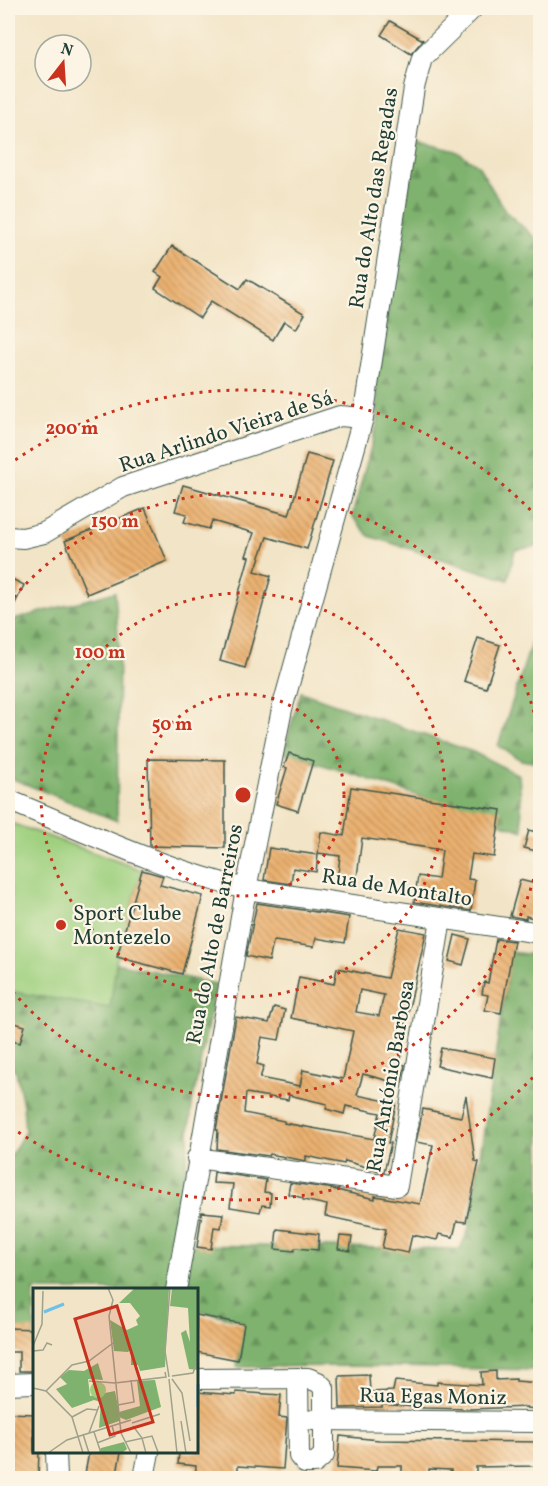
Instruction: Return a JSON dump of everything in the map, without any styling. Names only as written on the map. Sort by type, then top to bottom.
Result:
[{"type":"street","name":"Rua do Alto das Regadas","points":[[363,417],[414,88],[422,58],[472,8]]},
{"type":"street","name":"Rua Arlindo Vieira de Sá","points":[[8,537],[44,533],[123,487],[340,416],[363,417]]},
{"type":"street","name":"Rua do Alto de Barreiros","points":[[176,1288],[197,1158],[246,889],[282,709],[363,417]]},
{"type":"street","name":"Rua de Montalto","points":[[8,800],[158,863],[246,889],[540,933]]},
{"type":"street","name":"Rua António Barbosa","points":[[197,1158],[397,1186],[441,919]]},
{"type":"street","points":[[198,1379],[298,1378],[308,1378],[318,1382],[324,1388],[324,1455],[305,1471],[299,1456],[298,1378]]},
{"type":"street","points":[[8,1384],[33,1383]]},
{"type":"street","name":"Rua Egas Moniz","points":[[298,1420],[540,1422]]},
{"type":"street","points":[[56,1453],[57,1479]]},
{"type":"street","points":[[144,1479],[149,1453]]},
{"type":"green space","points":[[416,141],[456,151],[478,165],[505,211],[540,242],[540,546],[515,550],[508,580],[369,536],[352,516],[378,421],[376,375]]},
{"type":"green space","points":[[115,592],[119,648],[117,821],[8,777],[8,621]]},
{"type":"green space","points":[[540,616],[540,763],[521,760],[498,746]]},
{"type":"green space","points":[[301,692],[473,752],[519,775],[523,831],[283,753]]},
{"type":"green space","name":"Sport Clube Montezelo","points":[[8,822],[142,870],[117,957],[110,1008],[8,991]]},
{"type":"green space","points":[[511,952],[540,956],[540,1370],[349,1366],[237,1367],[242,1321],[198,1310],[198,1288],[33,1288],[33,1344],[27,1332],[8,1331],[8,1161],[25,1131],[23,1105],[16,1071],[8,1064],[8,979],[104,1003],[117,963],[216,984],[192,1104],[178,1245],[460,1249],[469,1228]]},
{"type":"building","points":[[390,21],[423,40],[411,54],[381,35]]},
{"type":"building","points":[[172,246],[240,289],[247,279],[305,314],[296,329],[284,321],[273,340],[211,301],[200,318],[155,288],[162,277],[155,272]]},
{"type":"building","points":[[307,454],[333,461],[307,549],[267,537],[255,571],[271,576],[245,668],[220,661],[249,557],[246,556],[254,533],[212,521],[209,529],[184,522],[187,514],[175,511],[183,485],[289,515]]},
{"type":"building","points":[[145,508],[167,561],[87,594],[65,541]]},
{"type":"building","points":[[8,577],[24,585],[8,618]]},
{"type":"building","points":[[478,638],[500,645],[486,688],[464,681]]},
{"type":"building","points":[[289,753],[313,761],[298,811],[276,804]]},
{"type":"building","points":[[148,759],[225,760],[225,848],[150,846]]},
{"type":"building","points":[[351,787],[501,810],[494,857],[472,854],[468,879],[475,880],[471,911],[414,902],[418,876],[438,879],[442,850],[362,838],[357,877],[338,874],[340,856],[318,853],[321,832],[344,836]]},
{"type":"building","points":[[529,830],[540,833],[540,852],[524,848]]},
{"type":"building","points":[[269,848],[318,855],[316,872],[293,868],[291,884],[264,880]]},
{"type":"building","points":[[142,870],[163,876],[160,885],[203,896],[182,974],[117,957]]},
{"type":"building","points":[[520,880],[540,885],[540,920],[526,916],[526,919],[510,916]]},
{"type":"building","points":[[257,903],[349,917],[345,943],[316,938],[314,947],[275,941],[269,961],[246,956]]},
{"type":"building","points":[[399,928],[426,933],[405,1026],[408,1027],[400,1063],[405,1065],[401,1084],[363,1074],[357,1095],[396,1103],[388,1143],[391,1143],[384,1172],[345,1161],[344,1164],[306,1156],[306,1161],[270,1154],[269,1156],[217,1149],[218,1130],[216,1130],[236,1017],[269,1023],[274,1007],[285,1010],[279,1040],[262,1037],[257,1064],[264,1066],[260,1078],[300,1086],[303,1070],[343,1079],[353,1031],[291,1018],[299,977],[334,984],[337,968],[387,978]],"holes":[[[360,990],[384,995],[379,1016],[356,1012]],[[246,1093],[288,1100],[289,1095],[327,1104],[326,1109],[344,1114],[346,1106],[380,1113],[374,1139],[284,1123],[284,1121],[244,1113]]]},
{"type":"building","points":[[455,935],[470,939],[463,965],[449,961]]},
{"type":"building","points":[[496,939],[514,941],[501,1013],[485,1010],[488,995],[482,994],[484,982],[488,983]]},
{"type":"building","points":[[8,1021],[25,1026],[20,1043],[8,1040]]},
{"type":"building","points":[[441,1048],[495,1058],[492,1078],[437,1066]]},
{"type":"building","points":[[466,1096],[475,1161],[479,1162],[466,1222],[457,1221],[453,1237],[439,1234],[437,1240],[412,1235],[408,1253],[382,1248],[386,1229],[325,1216],[327,1205],[288,1194],[290,1183],[328,1188],[375,1199],[375,1196],[420,1204],[433,1145],[416,1142],[423,1109],[461,1117]]},
{"type":"building","points":[[214,1172],[266,1180],[264,1192],[271,1193],[270,1206],[262,1205],[260,1212],[230,1207],[233,1184],[213,1183]]},
{"type":"building","points":[[202,1212],[223,1214],[221,1228],[214,1227],[211,1249],[197,1247]]},
{"type":"building","points":[[277,1229],[319,1234],[318,1250],[275,1249]]},
{"type":"building","points":[[340,1236],[352,1237],[350,1251],[338,1249]]},
{"type":"building","points":[[198,1315],[244,1324],[238,1360],[198,1352]]},
{"type":"building","points":[[8,1328],[33,1329],[33,1371],[19,1371],[19,1352],[8,1352]]},
{"type":"building","points":[[496,1371],[496,1380],[516,1379],[516,1381],[540,1383],[540,1409],[526,1407],[425,1408],[382,1404],[382,1407],[340,1408],[339,1376],[369,1375],[370,1392],[393,1391],[395,1381],[437,1385],[437,1382],[482,1385],[481,1372]]},
{"type":"building","points":[[198,1392],[281,1395],[279,1417],[287,1418],[283,1469],[238,1466],[238,1479],[195,1479],[196,1466],[178,1464],[179,1453],[198,1453]]},
{"type":"building","points":[[9,1413],[33,1414],[33,1453],[39,1453],[38,1479],[8,1479]]},
{"type":"building","points":[[340,1436],[379,1440],[540,1442],[540,1466],[476,1467],[476,1476],[451,1475],[451,1470],[429,1469],[429,1474],[402,1474],[402,1466],[377,1466],[376,1471],[337,1468]]},
{"type":"building","points":[[89,1453],[121,1453],[116,1479],[84,1479]]},
{"type":"place","name":"Sport Clube Montezelo","points":[[61,925]]}]
